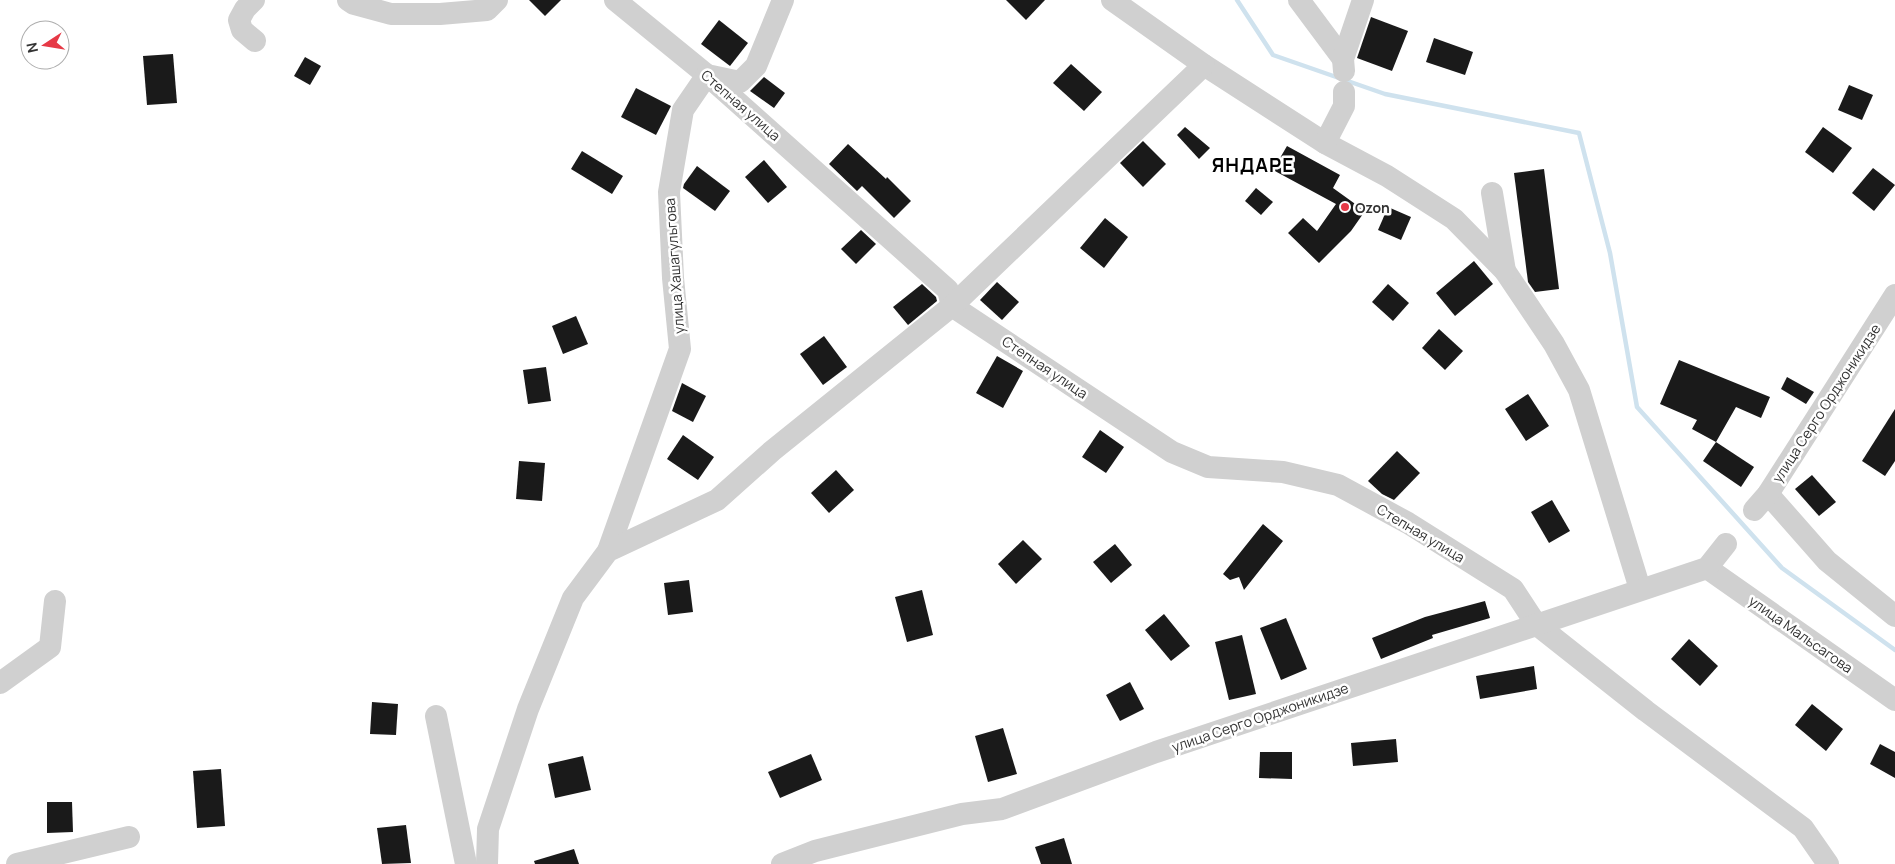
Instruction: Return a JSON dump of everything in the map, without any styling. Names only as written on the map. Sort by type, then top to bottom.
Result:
[{"type":"street","points":[[254,0],[245,9],[239,20],[242,30],[255,41]]},
{"type":"street","points":[[348,0],[354,4],[391,14],[440,14],[487,10],[497,0]]},
{"type":"street","name":"Степная улица","points":[[615,0],[707,75],[948,290],[952,306],[1172,452],[1208,467],[1283,472],[1338,485],[1408,523],[1513,589],[1536,624],[1646,711],[1803,828],[1828,864]]},
{"type":"street","points":[[707,75],[740,82],[756,66],[783,0]]},
{"type":"street","points":[[1112,0],[1204,65],[1325,143],[1388,176],[1454,219],[1505,271],[1554,344],[1579,390],[1640,589]]},
{"type":"street","points":[[1299,0],[1344,74]]},
{"type":"street","points":[[1325,143],[1344,106],[1344,74],[1362,0]]},
{"type":"street","points":[[487,864],[488,829],[528,709],[573,598],[608,551],[717,500],[772,451],[952,306],[1204,65]]},
{"type":"street","name":"улица Хашагульгова","points":[[608,551],[680,349],[673,278],[669,192],[683,110],[707,75]]},
{"type":"street","points":[[1492,193],[1505,271]]},
{"type":"street","name":"улица Серго Орджоникидзе","points":[[1895,295],[1761,502],[1827,561],[1895,616]]},
{"type":"street","points":[[1707,568],[1726,544]]},
{"type":"street","name":"улица Серго Орджоникидзе","points":[[782,864],[814,851],[962,814],[1002,809],[1156,752],[1707,568]]},
{"type":"street","name":"улица Мальсагова","points":[[1707,568],[1895,700]]},
{"type":"street","points":[[0,683],[50,647],[55,601]]},
{"type":"street","points":[[436,716],[466,864]]},
{"type":"street","points":[[18,864],[129,837]]},
{"type":"building","points":[[529,0],[561,0],[545,16]]},
{"type":"building","points":[[1006,0],[1045,0],[1026,20]]},
{"type":"building","points":[[1371,17],[1408,31],[1392,71],[1357,58]]},
{"type":"building","points":[[719,20],[748,43],[730,66],[701,44]]},
{"type":"building","points":[[1434,38],[1473,52],[1465,75],[1426,62]]},
{"type":"building","points":[[173,54],[177,103],[147,105],[143,56]]},
{"type":"building","points":[[305,57],[321,66],[310,85],[294,76]]},
{"type":"building","points":[[1071,64],[1102,92],[1084,111],[1053,83]]},
{"type":"building","points":[[764,77],[785,93],[774,108],[750,91]]},
{"type":"building","points":[[1849,85],[1873,95],[1862,120],[1838,110]]},
{"type":"building","points":[[636,88],[671,106],[656,135],[621,117]]},
{"type":"building","points":[[1185,127],[1210,148],[1199,159],[1177,135]]},
{"type":"building","points":[[1823,127],[1852,148],[1833,173],[1805,152]]},
{"type":"building","points":[[1143,141],[1166,164],[1143,187],[1120,163]]},
{"type":"building","points":[[848,144],[886,179],[887,177],[911,201],[894,218],[862,186],[857,191],[829,164]]},
{"type":"building","points":[[1287,146],[1340,175],[1333,188],[1365,211],[1351,231],[1319,263],[1288,233],[1303,218],[1317,231],[1336,204],[1273,170]]},
{"type":"building","points":[[582,151],[623,176],[612,194],[571,169]]},
{"type":"building","points":[[764,160],[787,187],[768,203],[745,177]]},
{"type":"building","points":[[697,166],[730,191],[715,211],[683,188]]},
{"type":"building","points":[[1873,168],[1895,185],[1874,211],[1852,193]]},
{"type":"building","points":[[1544,169],[1559,289],[1535,292],[1528,282],[1514,173]]},
{"type":"building","points":[[1256,188],[1273,202],[1261,215],[1245,201]]},
{"type":"building","points":[[1388,207],[1411,217],[1401,240],[1378,230]]},
{"type":"building","points":[[1105,218],[1128,237],[1104,268],[1080,248]]},
{"type":"building","points":[[861,230],[876,244],[856,264],[841,249]]},
{"type":"building","points":[[1474,261],[1493,284],[1455,316],[1436,293]]},
{"type":"building","points":[[997,282],[1019,302],[1002,320],[980,300]]},
{"type":"building","points":[[922,284],[936,297],[937,301],[908,325],[893,307]]},
{"type":"building","points":[[1388,284],[1409,303],[1393,321],[1372,302]]},
{"type":"building","points":[[576,316],[588,344],[563,354],[552,326]]},
{"type":"building","points":[[1439,329],[1463,351],[1445,370],[1422,348]]},
{"type":"building","points":[[824,336],[847,367],[823,385],[800,354]]},
{"type":"building","points":[[997,356],[1023,371],[1003,408],[976,393]]},
{"type":"building","points":[[1679,360],[1770,397],[1761,418],[1736,407],[1716,442],[1692,429],[1697,420],[1660,404]]},
{"type":"building","points":[[546,367],[551,401],[528,404],[523,370]]},
{"type":"building","points":[[1787,377],[1814,392],[1806,404],[1781,389]]},
{"type":"building","points":[[682,383],[706,396],[693,422],[672,411]]},
{"type":"building","points":[[1528,394],[1549,426],[1526,441],[1505,409]]},
{"type":"building","points":[[1895,409],[1895,461],[1885,476],[1862,461]]},
{"type":"building","points":[[1100,430],[1124,447],[1106,473],[1082,457]]},
{"type":"building","points":[[683,435],[714,457],[698,480],[667,459]]},
{"type":"building","points":[[1716,442],[1754,467],[1741,487],[1703,461]]},
{"type":"building","points":[[1397,451],[1420,473],[1394,500],[1382,494],[1368,481]]},
{"type":"building","points":[[519,461],[545,463],[542,501],[516,499]]},
{"type":"building","points":[[836,470],[854,490],[829,513],[811,493]]},
{"type":"building","points":[[1812,475],[1836,502],[1819,516],[1795,489]]},
{"type":"building","points":[[1552,500],[1570,531],[1549,543],[1531,512]]},
{"type":"building","points":[[1263,524],[1283,541],[1244,590],[1239,577],[1230,580],[1223,574]]},
{"type":"building","points":[[1023,540],[1042,559],[1016,584],[998,564]]},
{"type":"building","points":[[1115,544],[1132,565],[1111,583],[1093,562]]},
{"type":"building","points":[[689,580],[693,612],[668,615],[664,583]]},
{"type":"building","points":[[922,590],[933,635],[907,642],[895,597]]},
{"type":"building","points":[[1485,601],[1490,618],[1432,635],[1433,638],[1381,659],[1372,638],[1425,617]]},
{"type":"building","points":[[1164,614],[1190,646],[1171,661],[1145,630]]},
{"type":"building","points":[[1286,618],[1307,669],[1281,680],[1260,628]]},
{"type":"building","points":[[1242,635],[1256,694],[1229,700],[1215,642]]},
{"type":"building","points":[[1689,639],[1718,666],[1700,686],[1671,659]]},
{"type":"building","points":[[1534,666],[1537,689],[1480,699],[1476,676]]},
{"type":"building","points":[[1130,682],[1144,709],[1120,721],[1106,695]]},
{"type":"building","points":[[372,702],[398,704],[396,735],[370,734]]},
{"type":"building","points":[[1812,704],[1843,729],[1826,751],[1795,725]]},
{"type":"building","points":[[1003,728],[1017,774],[988,782],[975,736]]},
{"type":"building","points":[[1396,739],[1398,762],[1353,766],[1351,743]]},
{"type":"building","points":[[1880,744],[1895,752],[1895,778],[1870,764]]},
{"type":"building","points":[[1260,752],[1292,752],[1292,779],[1259,778]]},
{"type":"building","points":[[811,754],[822,780],[780,798],[768,772]]},
{"type":"building","points":[[583,756],[591,790],[555,798],[548,764]]},
{"type":"building","points":[[221,769],[225,826],[197,828],[193,771]]},
{"type":"building","points":[[47,802],[72,802],[73,832],[47,833]]},
{"type":"building","points":[[406,825],[411,863],[382,864],[377,828]]},
{"type":"building","points":[[1064,838],[1072,864],[1041,864],[1035,847]]},
{"type":"building","points":[[574,849],[579,864],[535,864],[534,861]]},
{"type":"waterway","points":[[1237,0],[1273,55],[1385,94],[1579,133],[1610,253],[1637,407],[1782,568],[1895,650]]},
{"type":"place","name":"Ozon","points":[[1345,207]]},
{"type":"district","name":"ЯНДАРЕ","points":[[1253,165]]}]
